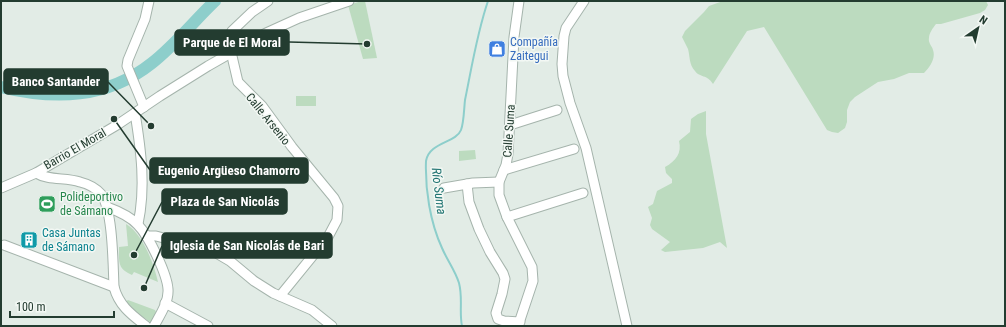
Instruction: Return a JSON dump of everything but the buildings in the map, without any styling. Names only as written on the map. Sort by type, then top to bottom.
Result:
[{"type":"street","points":[[144,107],[127,66],[128,60],[145,19],[149,1]]},
{"type":"street","name":"Calle Arsenio","points":[[268,1],[252,12],[232,31],[228,39],[238,82],[262,106],[292,147],[334,198],[338,206],[338,218],[328,237],[280,296]]},
{"type":"street","name":"Barrio El Moral","points":[[1,188],[36,173],[266,33],[332,3],[349,1]]},
{"type":"street","name":"Calle Suma","points":[[519,1],[514,37],[508,154],[499,182],[499,195],[507,217],[532,267],[533,281],[519,324]]},
{"type":"street","points":[[584,1],[566,28],[564,36],[562,76],[586,148],[626,326]]},
{"type":"street","points":[[510,125],[557,110]]},
{"type":"street","points":[[135,113],[142,159],[141,208],[138,224]]},
{"type":"street","points":[[504,170],[574,149]]},
{"type":"street","points":[[36,173],[46,177],[71,179],[87,184],[101,194],[107,207],[116,295],[122,305],[146,326]]},
{"type":"street","points":[[444,188],[467,184],[499,182]]},
{"type":"street","points":[[467,184],[470,202],[479,229],[490,252],[503,273],[505,280],[496,313],[498,319],[519,324]]},
{"type":"street","points":[[507,217],[583,193]]},
{"type":"street","points":[[107,207],[138,224],[146,236],[163,271],[168,289],[165,303],[154,326]]},
{"type":"street","points":[[146,236],[156,236],[213,251],[230,261],[254,281],[273,293],[312,310],[332,326]]},
{"type":"street","points":[[4,245],[114,287]]},
{"type":"street","points":[[165,303],[208,326]]},
{"type":"green space","points":[[365,1],[377,58],[363,59],[348,5]]},
{"type":"green space","points":[[723,1],[986,1],[988,5],[985,10],[980,13],[941,24],[936,24],[929,36],[934,56],[926,71],[924,73],[909,73],[894,79],[878,82],[855,97],[850,102],[847,110],[847,122],[845,128],[838,133],[827,130],[764,27],[747,31],[713,84],[706,77],[699,75],[695,71],[690,60],[688,49],[682,37],[685,31],[709,6]]},
{"type":"green space","points":[[296,96],[316,96],[316,106],[296,106]]},
{"type":"green space","points":[[706,111],[706,134],[727,248],[720,242],[703,248],[665,252],[661,250],[670,242],[652,229],[650,225],[652,218],[648,207],[653,204],[657,191],[672,183],[672,179],[666,173],[665,167],[675,159],[679,153],[679,141],[690,132],[691,119]]},
{"type":"green space","points":[[475,150],[476,159],[459,161],[459,151]]},
{"type":"green space","points":[[126,224],[143,242],[151,258],[158,282],[134,272],[132,275],[127,273],[121,267],[119,260],[119,247],[128,246]]},
{"type":"green space","points":[[128,300],[155,310],[156,312],[152,322],[126,305],[125,302]]},
{"type":"waterway","points":[[1,87],[41,94],[61,95],[99,90],[117,84],[135,75],[152,63],[177,41],[215,1]]},
{"type":"waterway","name":"Río Suma","points":[[462,326],[461,294],[459,283],[438,238],[431,216],[427,194],[426,161],[432,150],[454,138],[461,130],[465,100],[475,50],[488,1]]},
{"type":"place","name":"Parque de El Moral","points":[[367,44]]},
{"type":"place","name":"Compañía Zaitegui","points":[[497,49]]},
{"type":"place","name":"Eugenio Argüeso Chamorro","points":[[114,119]]},
{"type":"place","name":"Banco Santander","points":[[151,126]]},
{"type":"place","name":"Polideportivo de Sámano","points":[[47,204]]},
{"type":"place","name":"Casa Juntas de Sámano","points":[[29,240]]},
{"type":"place","name":"Plaza de San Nicolás","points":[[134,255]]},
{"type":"place","name":"Iglesia de San Nicolás de Bari","points":[[144,288]]}]
